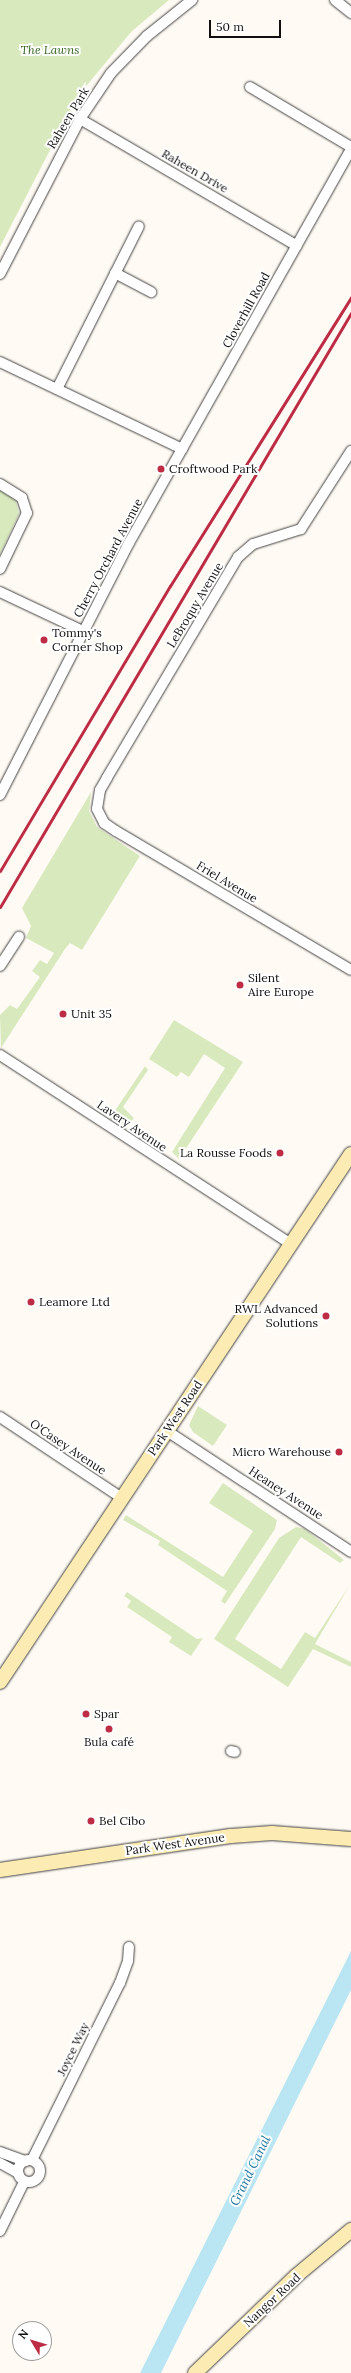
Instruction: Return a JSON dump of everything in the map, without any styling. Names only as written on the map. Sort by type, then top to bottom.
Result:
[{"type":"street","name":"Raheen Park","points":[[0,274],[80,119],[111,73],[147,36],[192,0]]},
{"type":"street","points":[[335,0],[348,7]]},
{"type":"street","points":[[250,87],[351,148]]},
{"type":"street","name":"Raheen Drive","points":[[80,119],[297,246]]},
{"type":"street","name":"Cloverhill Road","points":[[163,482],[351,148]]},
{"type":"street","points":[[57,389],[139,226]]},
{"type":"street","points":[[115,274],[151,292]]},
{"type":"street","points":[[0,362],[182,449]]},
{"type":"street","name":"LeBroquy Avenue","points":[[97,809],[107,778],[238,557],[252,544],[301,529],[351,451]]},
{"type":"street","name":"Cherry Orchard Avenue","points":[[0,795],[21,760],[83,631],[163,482]]},
{"type":"street","points":[[0,484],[22,498],[27,514],[0,569]]},
{"type":"street","points":[[0,592],[83,631]]},
{"type":"street","name":"Friel Avenue","points":[[97,809],[104,823],[116,831],[351,970]]},
{"type":"street","points":[[0,966],[19,937]]},
{"type":"street","name":"Lavery Avenue","points":[[0,1055],[291,1244]]},
{"type":"street","name":"Park West Road","points":[[0,1682],[351,1154]]},
{"type":"street","name":"O'Casey Avenue","points":[[0,1416],[122,1498]]},
{"type":"street","name":"Heaney Avenue","points":[[167,1431],[351,1552]]},
{"type":"street","name":"Park West Avenue","points":[[0,1870],[231,1836],[272,1833],[351,1839]]},
{"type":"street","name":"Joyce Way","points":[[29,2160],[120,1983],[128,1961],[129,1947]]},
{"type":"street","points":[[0,2152],[29,2160],[38,2165],[40,2175],[31,2182],[24,2182]]},
{"type":"street","points":[[18,2173],[29,2160]]},
{"type":"street","points":[[0,2163],[18,2173],[24,2182]]},
{"type":"street","points":[[0,2232],[24,2182]]},
{"type":"street","name":"Nangor Road","points":[[195,2373],[296,2276],[351,2230]]},
{"type":"green space","name":"The Lawns","points":[[0,0],[169,0],[131,32],[78,96],[0,247]]},
{"type":"green space","points":[[0,490],[15,498],[19,514],[0,554]]},
{"type":"green space","points":[[91,792],[89,811],[97,827],[140,856],[82,950],[70,943],[65,949],[1,1048],[0,1015],[10,1005],[17,1009],[40,977],[32,971],[40,960],[47,964],[54,953],[26,938],[31,926],[22,908]]},
{"type":"green space","points":[[174,1020],[243,1062],[179,1159],[172,1152],[225,1068],[204,1054],[189,1077],[181,1072],[177,1077],[149,1059]]},
{"type":"green space","points":[[145,1066],[148,1070],[123,1107],[134,1118],[125,1129],[110,1118]]},
{"type":"green space","points":[[198,1406],[227,1425],[213,1446],[193,1432],[189,1425]]},
{"type":"green space","points":[[223,1483],[277,1520],[275,1529],[225,1604],[221,1601],[227,1591],[158,1545],[160,1541],[123,1520],[126,1515],[223,1577],[253,1531],[209,1503]]},
{"type":"green space","points":[[296,1527],[305,1529],[344,1560],[340,1563],[301,1537],[235,1639],[281,1669],[305,1632],[315,1638],[351,1583],[315,1644],[351,1662],[351,1667],[313,1649],[288,1687],[214,1639],[279,1538]]},
{"type":"green space","points":[[127,1592],[197,1639],[203,1638],[191,1656],[169,1642],[172,1637],[127,1607],[131,1601],[124,1596]]},
{"type":"water","name":"Grand Canal","points":[[351,1951],[351,1990],[161,2373],[140,2373]]},
{"type":"railway","points":[[0,871],[170,586],[351,297]]},
{"type":"railway","points":[[0,907],[351,313]]},
{"type":"place","name":"Croftwood Park","points":[[161,469]]},
{"type":"place","name":"Tommy's Corner Shop","points":[[44,640]]},
{"type":"place","name":"Silent Aire Europe","points":[[240,985]]},
{"type":"place","name":"Unit 35","points":[[63,1014]]},
{"type":"place","name":"La Rousse Foods","points":[[280,1153]]},
{"type":"place","name":"Leamore Ltd","points":[[31,1302]]},
{"type":"place","name":"RWL Advanced Solutions","points":[[326,1316]]},
{"type":"place","name":"Micro Warehouse","points":[[339,1452]]},
{"type":"place","name":"Spar","points":[[86,1714]]},
{"type":"place","name":"Bula café","points":[[109,1729]]},
{"type":"place","name":"Bel Cibo","points":[[91,1821]]}]
